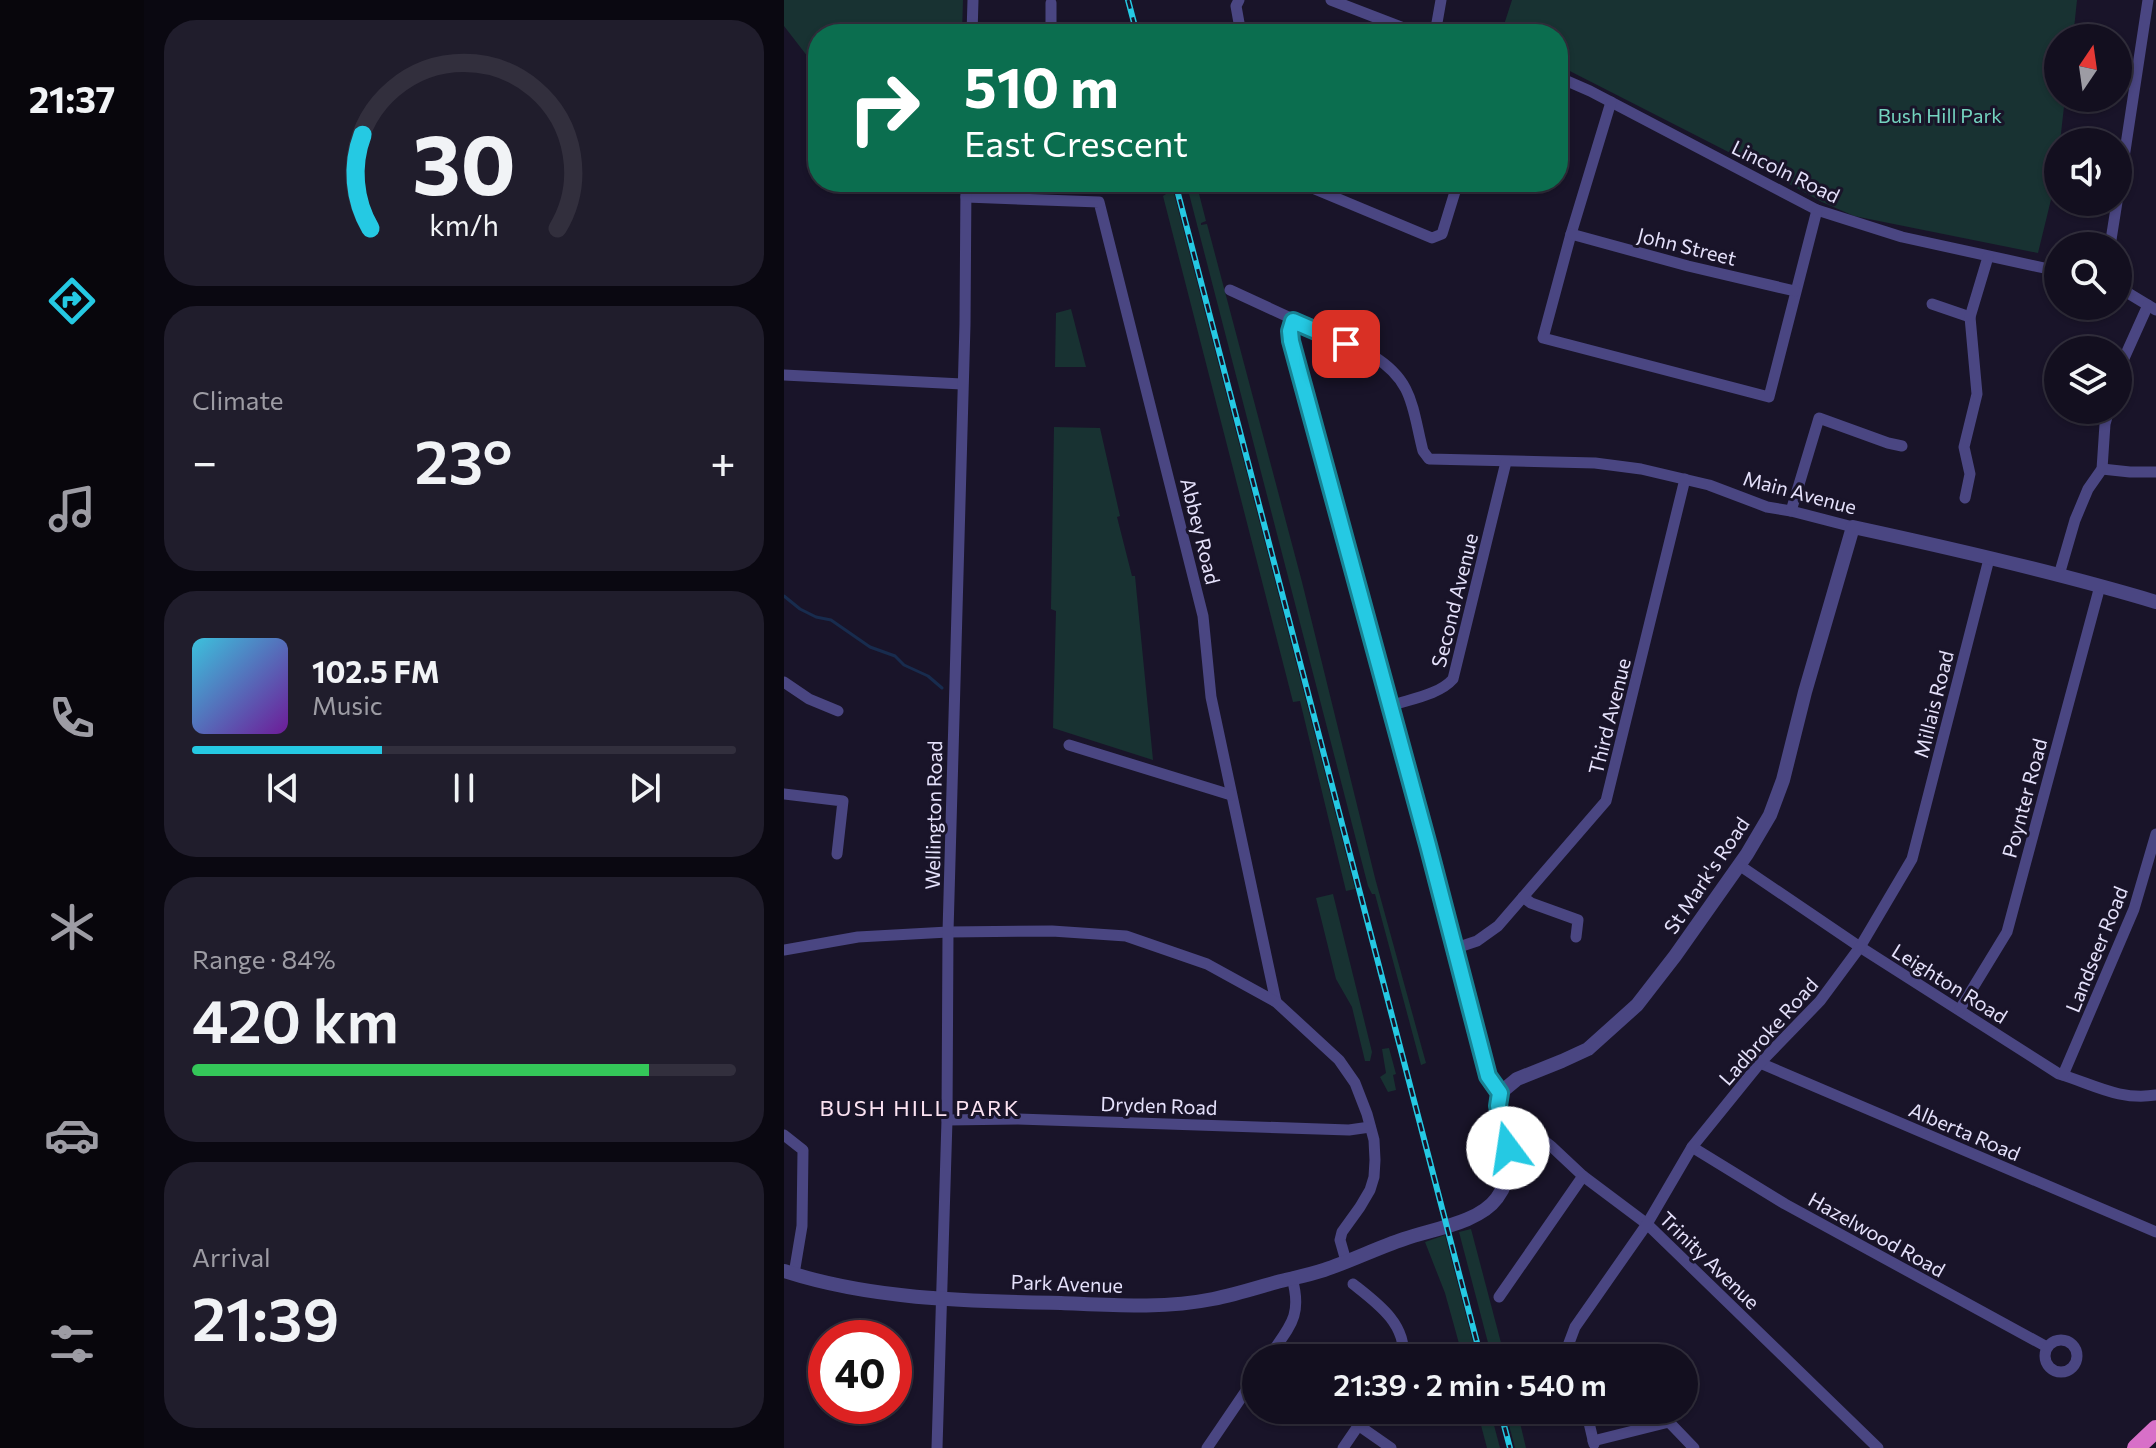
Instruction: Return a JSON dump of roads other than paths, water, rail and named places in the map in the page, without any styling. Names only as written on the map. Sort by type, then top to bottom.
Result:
[{"type":"street","points":[[972,24],[973,0]]},
{"type":"street","points":[[1239,0],[1236,6],[1239,24]]},
{"type":"street","points":[[1331,0],[1394,24]]},
{"type":"street","points":[[1437,24],[1441,0]]},
{"type":"street","points":[[2129,128],[2148,0]]},
{"type":"street","points":[[1051,3],[1051,24]]},
{"type":"street","points":[[1383,24],[1384,20]]},
{"type":"street","name":"Lincoln Road","points":[[1568,82],[1817,210],[1891,235],[2044,268]]},
{"type":"street","points":[[1611,102],[1543,338],[1769,397],[1817,210]]},
{"type":"street","name":"Wellington Road","points":[[937,1448],[947,1120],[948,932],[966,192]]},
{"type":"street","points":[[1322,192],[1432,238],[1442,234],[1455,192]]},
{"type":"street","name":"Abbey Road","points":[[966,197],[1099,202],[1203,616],[1211,697],[1276,1002]]},
{"type":"street","name":"John Street","points":[[1571,234],[1795,291]]},
{"type":"street","points":[[1965,498],[1970,474],[1964,447],[1977,394],[1970,317],[1988,257]]},
{"type":"street","points":[[1230,290],[1293,321],[1291,341],[1488,1076],[1500,1093]]},
{"type":"street","points":[[2132,295],[2152,307],[2132,344]]},
{"type":"street","points":[[1932,304],[1970,317]]},
{"type":"street","name":"Main Avenue","points":[[1293,321],[1373,356],[1398,376],[1406,387],[1423,451],[1429,459],[1595,463],[1641,469],[1709,485],[1767,507],[1973,553],[2156,602]]},
{"type":"street","points":[[784,375],[962,384]]},
{"type":"street","points":[[1791,511],[1819,418],[1902,446]]},
{"type":"street","points":[[2059,575],[2075,520],[2088,489],[2102,469],[2105,424]]},
{"type":"street","name":"Second Avenue","points":[[1390,706],[1439,690],[1453,679],[1506,462]]},
{"type":"street","points":[[2102,469],[2156,472]]},
{"type":"street","name":"Third Avenue","points":[[1456,948],[1489,934],[1606,801],[1685,479]]},
{"type":"street","name":"St Mark's Road","points":[[1500,1093],[1517,1079],[1588,1049],[1637,1005],[1739,865],[1770,815],[1783,780],[1853,527]]},
{"type":"street","name":"Millais Road","points":[[1912,859],[1989,559]]},
{"type":"street","name":"Poynter Road","points":[[1960,1009],[2007,932],[2100,586]]},
{"type":"street","points":[[784,682],[809,699],[838,711]]},
{"type":"street","points":[[1074,749],[1231,795]]},
{"type":"street","points":[[784,794],[843,801],[837,854]]},
{"type":"street","name":"Landseer Road","points":[[2063,1075],[2134,909],[2156,834]]},
{"type":"street","name":"Ladbroke Road","points":[[1569,1344],[1575,1327],[1647,1224],[1692,1147],[1760,1063],[1820,1001],[1860,947],[1912,859]]},
{"type":"street","name":"Leighton Road","points":[[1739,865],[1860,947],[2063,1075],[2095,1089],[2128,1096],[2156,1095]]},
{"type":"street","points":[[1523,897],[1531,903],[1578,920],[1576,937]]},
{"type":"street","points":[[784,950],[858,937],[948,932],[1052,931],[1126,936],[1207,964],[1276,1002],[1339,1060],[1355,1083],[1370,1127],[1374,1177],[1370,1190],[1342,1232],[1341,1248],[1346,1261]]},
{"type":"street","name":"Alberta Road","points":[[1760,1063],[2156,1232]]},
{"type":"street","name":"Park Avenue","points":[[789,1272],[860,1290],[942,1299],[1123,1305],[1211,1299],[1322,1270],[1457,1222],[1490,1206],[1507,1181],[1510,1159],[1498,1106],[1500,1093]]},
{"type":"street","name":"Dryden Road","points":[[947,1120],[1018,1119],[1349,1130],[1370,1127]]},
{"type":"street","name":"Trinity Avenue","points":[[1503,1126],[1523,1124],[1583,1176],[1647,1224],[1878,1448]]},
{"type":"street","points":[[784,1135],[803,1150],[802,1226],[789,1272]]},
{"type":"street","name":"Hazelwood Road","points":[[1692,1147],[1785,1204],[2047,1347]]},
{"type":"street","points":[[1499,1297],[1583,1176]]},
{"type":"street","points":[[1277,1344],[1297,1307],[1292,1278]]},
{"type":"street","points":[[1353,1284],[1382,1307],[1396,1324],[1403,1344]]},
{"type":"street","points":[[1207,1448],[1242,1397]]},
{"type":"street","points":[[1589,1424],[1594,1444],[1669,1422],[1694,1448]]},
{"type":"street","points":[[1343,1448],[1358,1425],[1391,1448]]},
{"type":"waterway","points":[[784,596],[800,609],[831,620],[870,647],[895,656],[942,688]]},
{"type":"railway","points":[[1128,0],[1134,24]]},
{"type":"railway","points":[[1178,192],[1477,1344]]},
{"type":"railway","points":[[1504,1424],[1510,1448]]},
{"type":"district","name":"BUSH HILL PARK","points":[[920,1107]]},
{"type":"park label","name":"Bush Hill Park","points":[[1940,115]]}]
